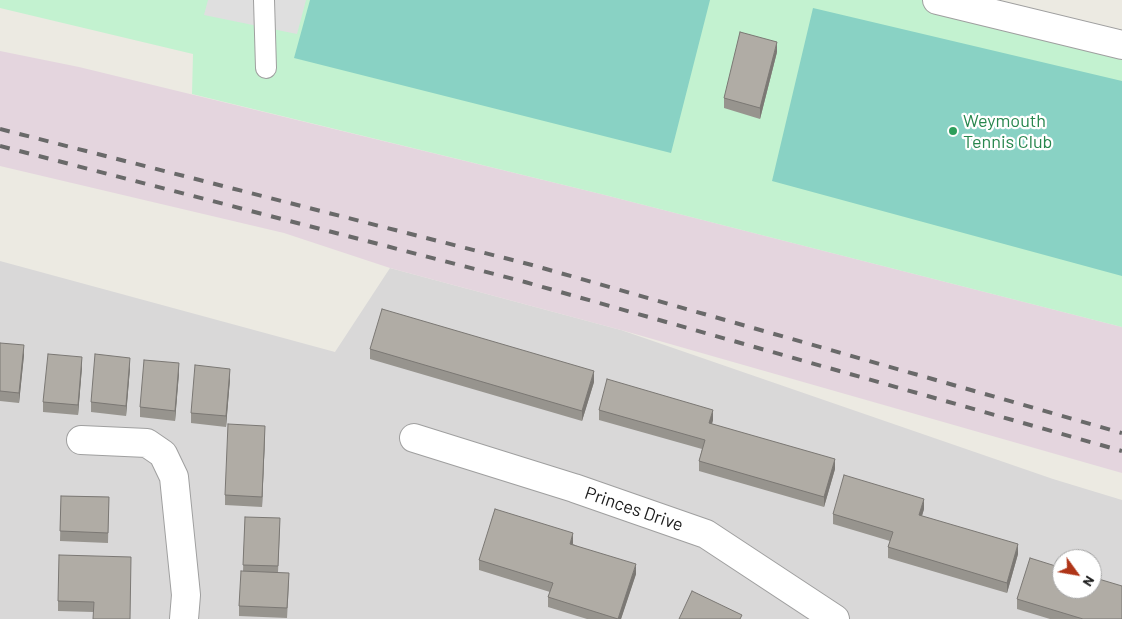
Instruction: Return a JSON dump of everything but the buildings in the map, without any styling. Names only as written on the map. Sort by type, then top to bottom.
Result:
[{"type":"street","points":[[937,0],[1122,45]]},
{"type":"street","name":"Princes Drive","points":[[414,438],[574,488],[706,534],[835,619]]},
{"type":"street","points":[[81,440],[147,444],[164,454],[174,477],[186,595],[184,619]]},
{"type":"lane","points":[[264,0],[266,68]]},
{"type":"shaded area","points":[[208,0],[306,0],[297,34],[204,15]]},
{"type":"shaded area","points":[[310,0],[710,0],[671,153],[294,58]]},
{"type":"shaded area","name":"Weymouth Tennis Club","points":[[813,8],[1122,81],[1122,276],[772,181]]},
{"type":"shaded area","points":[[0,51],[79,67],[601,194],[1122,327],[1122,473],[621,330],[390,268],[284,233],[0,166]]},
{"type":"shaded area","points":[[0,261],[335,352],[390,268],[621,330],[1053,479],[1122,500],[1122,619],[0,619]]},
{"type":"green space","points":[[0,0],[937,0],[1122,45],[1122,327],[601,194],[192,94],[193,54],[0,8]]},
{"type":"railway","points":[[0,129],[532,265],[1122,433]]},
{"type":"railway","points":[[0,146],[525,282],[1122,451]]},
{"type":"place","name":"Weymouth Tennis Club","points":[[953,131]]}]
